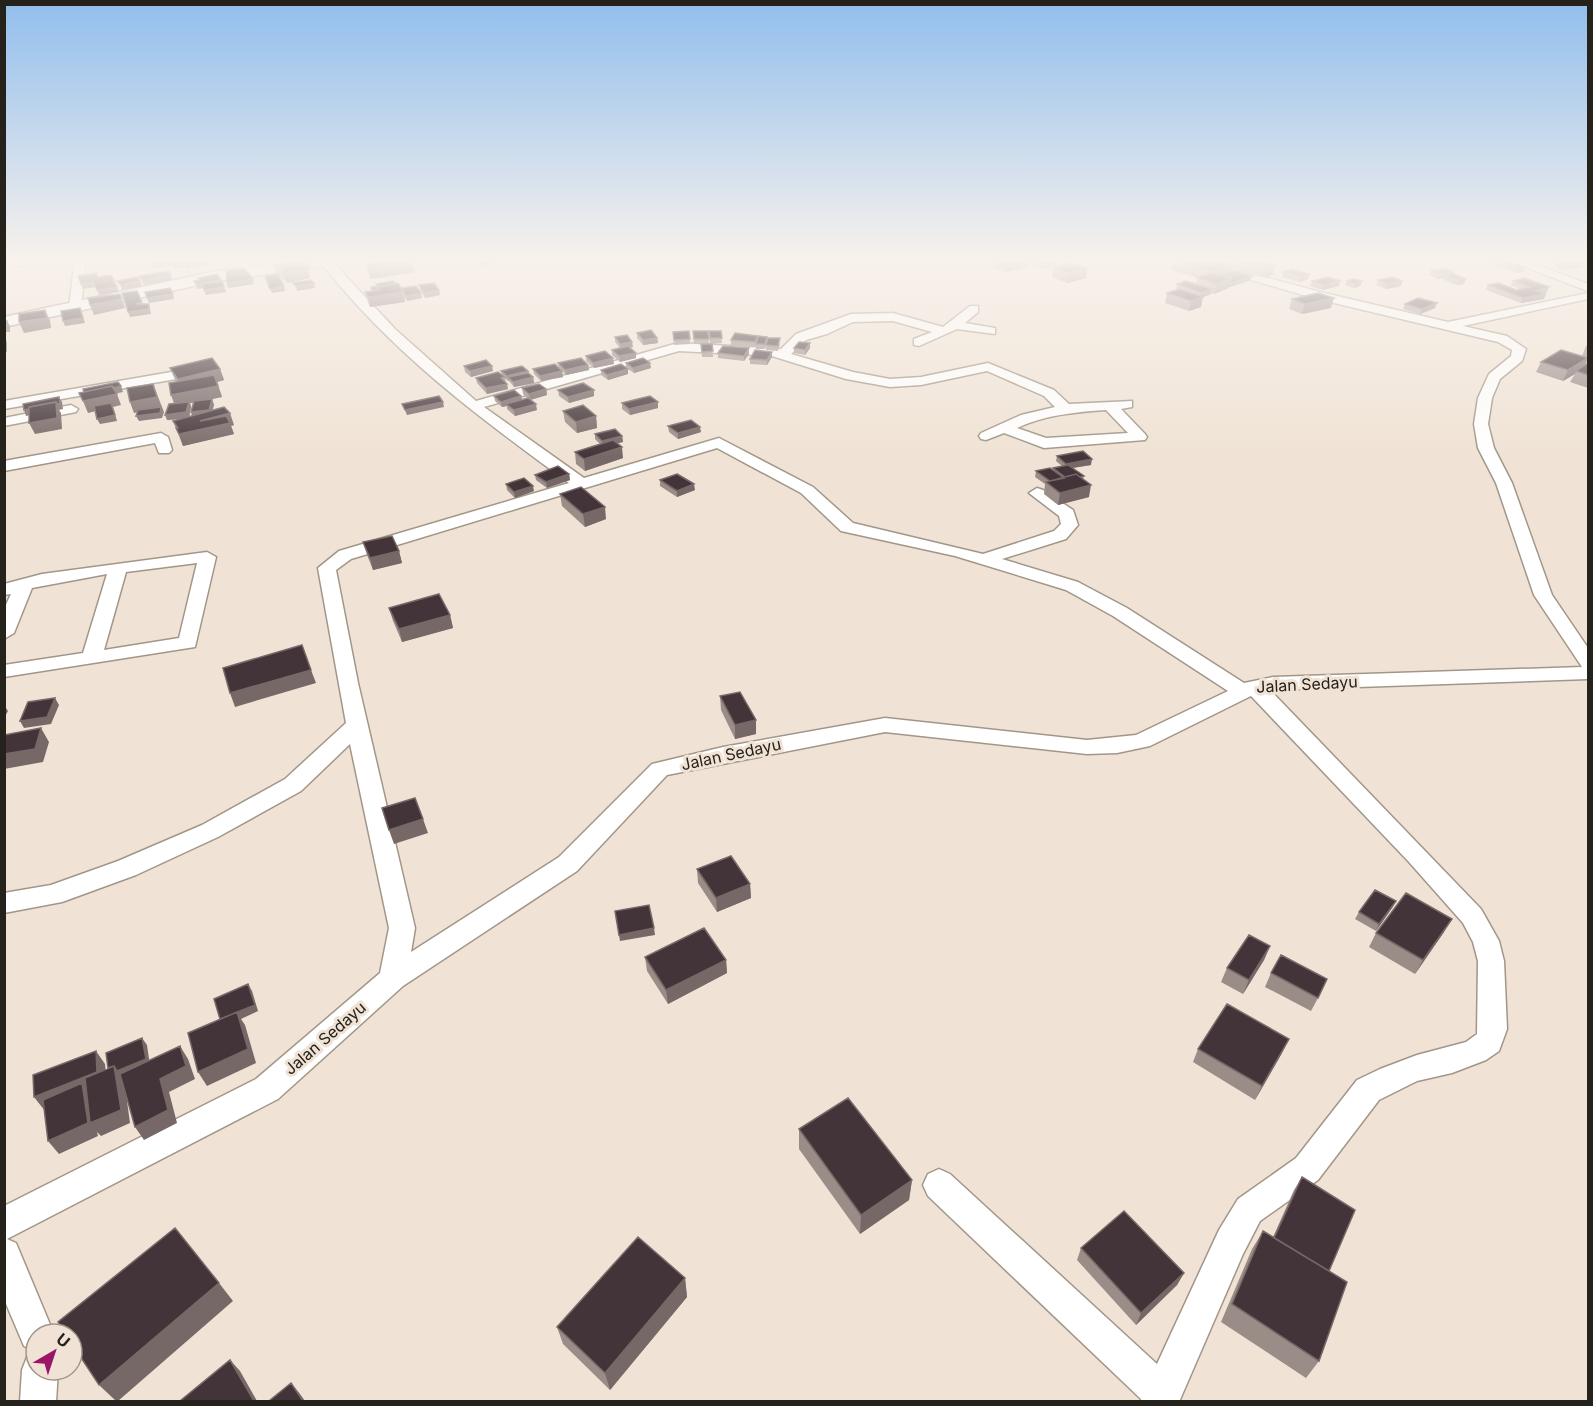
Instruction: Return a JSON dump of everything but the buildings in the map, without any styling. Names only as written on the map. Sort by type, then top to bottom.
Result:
[{"type":"street","points":[[386,326],[473,406],[582,485]]},
{"type":"street","points":[[777,354],[789,350],[801,337],[823,332],[836,326]]},
{"type":"street","points":[[937,326],[991,331]]},
{"type":"street","points":[[919,342],[952,326]]},
{"type":"street","points":[[1444,326],[1502,339],[1519,349],[1517,358],[1494,377],[1485,398],[1481,424],[1486,448],[1504,483],[1543,595],[1588,662]]},
{"type":"street","points":[[473,406],[678,347],[777,354],[851,376],[890,383],[921,381],[988,367],[1049,393],[1065,409]]},
{"type":"street","points":[[4,405],[177,375]]},
{"type":"street","points":[[67,393],[75,426]]},
{"type":"street","points":[[986,435],[1026,418],[1065,409],[1127,404]]},
{"type":"street","points":[[1004,428],[1044,444],[1140,437],[1110,406]]},
{"type":"street","points":[[4,422],[71,409]]},
{"type":"street","points":[[1026,418],[1044,444]]},
{"type":"street","points":[[4,466],[161,437],[164,450]]},
{"type":"street","points":[[393,978],[402,928],[357,726],[327,568],[333,561],[719,443],[754,464],[807,490],[847,527],[985,559],[1072,586],[1247,688],[1418,856],[1472,916],[1486,941],[1491,961],[1493,1029],[1489,1042],[1476,1051],[1408,1071],[1368,1090],[1307,1169],[1249,1210],[1231,1242],[1160,1398],[939,1185]]},
{"type":"street","points":[[985,559],[1060,535],[1069,529],[1071,525],[1066,514],[1036,493]]},
{"type":"street","points":[[4,590],[42,579],[118,567],[207,557],[188,643],[4,671]]},
{"type":"street","points":[[92,657],[118,567]]},
{"type":"street","points":[[4,633],[24,584]]},
{"type":"street","name":"Jalan Sedayu","points":[[4,1224],[267,1089],[393,978],[568,864],[660,769],[885,725],[941,733],[1087,747],[1117,746],[1142,741],[1247,688],[1273,683],[1462,678],[1496,674],[1588,673]]},
{"type":"street","points":[[4,903],[53,895],[127,868],[210,831],[292,785],[357,726]]},
{"type":"street","points":[[4,1255],[31,1322]]},
{"type":"street","points":[[38,1401],[39,1382]]}]
